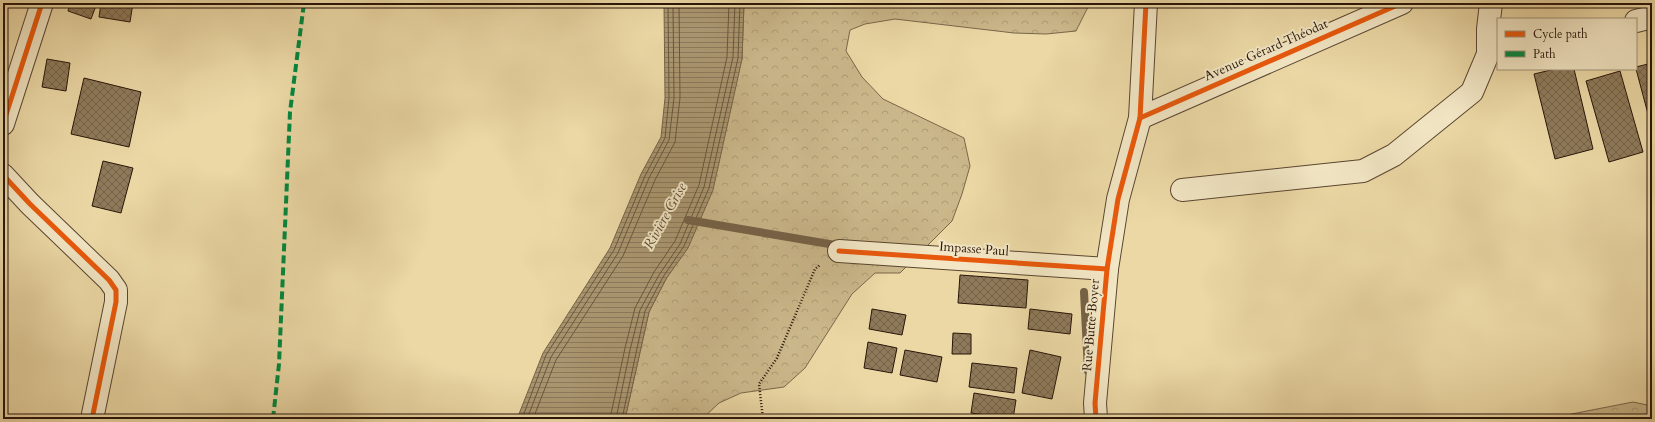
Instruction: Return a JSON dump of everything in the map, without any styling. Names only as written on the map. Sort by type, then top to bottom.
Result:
[{"type":"street","points":[[3,124],[42,3]]},
{"type":"street","name":"Rue Butte Boyer","points":[[1096,419],[1095,403],[1107,269],[1118,199],[1140,118],[1146,3]]},
{"type":"street","name":"Avenue Gérard Théodat","points":[[1140,118],[1402,3]]},
{"type":"street","points":[[1182,190],[1363,171],[1394,155],[1472,92],[1493,53],[1488,29],[1491,3]]},
{"type":"street","points":[[1637,21],[1652,17]]},
{"type":"street","points":[[3,175],[30,204],[109,280],[116,290],[116,302],[92,419]]},
{"type":"street","name":"Impasse Paul","points":[[838,251],[1107,269]]},
{"type":"path","points":[[763,419],[759,384],[777,358],[815,269],[838,251]]},
{"type":"green space","points":[[744,3],[1090,3],[1076,31],[1046,34],[1014,33],[895,19],[865,24],[850,30],[846,51],[862,77],[883,99],[964,138],[970,166],[952,221],[900,273],[875,273],[852,294],[805,368],[784,387],[741,393],[719,403],[702,419],[625,419],[649,312],[666,279],[742,59]]},
{"type":"green space","points":[[1633,402],[1652,406],[1652,419],[1546,419]]},
{"type":"water","name":"Rivière Grise","points":[[664,3],[744,3],[742,59],[713,190],[688,248],[666,279],[649,312],[625,419],[517,419],[543,353],[610,248],[641,174],[661,137],[665,98]]},
{"type":"building","points":[[70,3],[97,3],[91,19],[68,11]]},
{"type":"building","points":[[101,3],[133,3],[130,22],[99,17]]},
{"type":"building","points":[[47,59],[70,63],[66,91],[42,87]]},
{"type":"building","points":[[1652,63],[1652,129],[1636,70],[1637,67]]},
{"type":"building","points":[[1551,70],[1574,70],[1593,149],[1555,159],[1534,74]]},
{"type":"building","points":[[1620,71],[1643,152],[1609,162],[1586,81]]},
{"type":"building","points":[[84,78],[141,92],[129,147],[71,134]]},
{"type":"building","points":[[103,161],[133,168],[121,213],[92,206]]},
{"type":"building","points":[[960,275],[1028,280],[1026,308],[958,303]]},
{"type":"building","points":[[872,309],[906,315],[902,335],[869,329]]},
{"type":"building","points":[[1030,309],[1072,314],[1070,334],[1028,329]]},
{"type":"building","points":[[953,333],[971,334],[971,354],[952,354]]},
{"type":"building","points":[[868,342],[897,348],[892,373],[864,368]]},
{"type":"building","points":[[905,350],[942,357],[937,382],[900,375]]},
{"type":"building","points":[[1030,350],[1061,357],[1052,399],[1022,393]]},
{"type":"building","points":[[972,363],[1017,368],[1014,393],[969,387]]},
{"type":"building","points":[[974,393],[1016,400],[1013,419],[971,413]]},
{"type":"waterway","points":[[688,220],[841,246]]},
{"type":"waterway","points":[[1084,292],[1088,371]]},
{"type":"marked path","points":[[273,419],[279,364],[290,112],[304,3]]},
{"type":"cycle path","points":[[3,124],[42,3]]},
{"type":"cycle path","points":[[1096,419],[1095,403],[1107,269],[1118,199],[1140,118],[1146,3]]},
{"type":"cycle path","points":[[1140,118],[1402,3]]},
{"type":"cycle path","points":[[3,175],[30,204],[109,280],[116,290],[116,302],[92,419]]},
{"type":"cycle path","points":[[839,251],[1107,269]]}]
